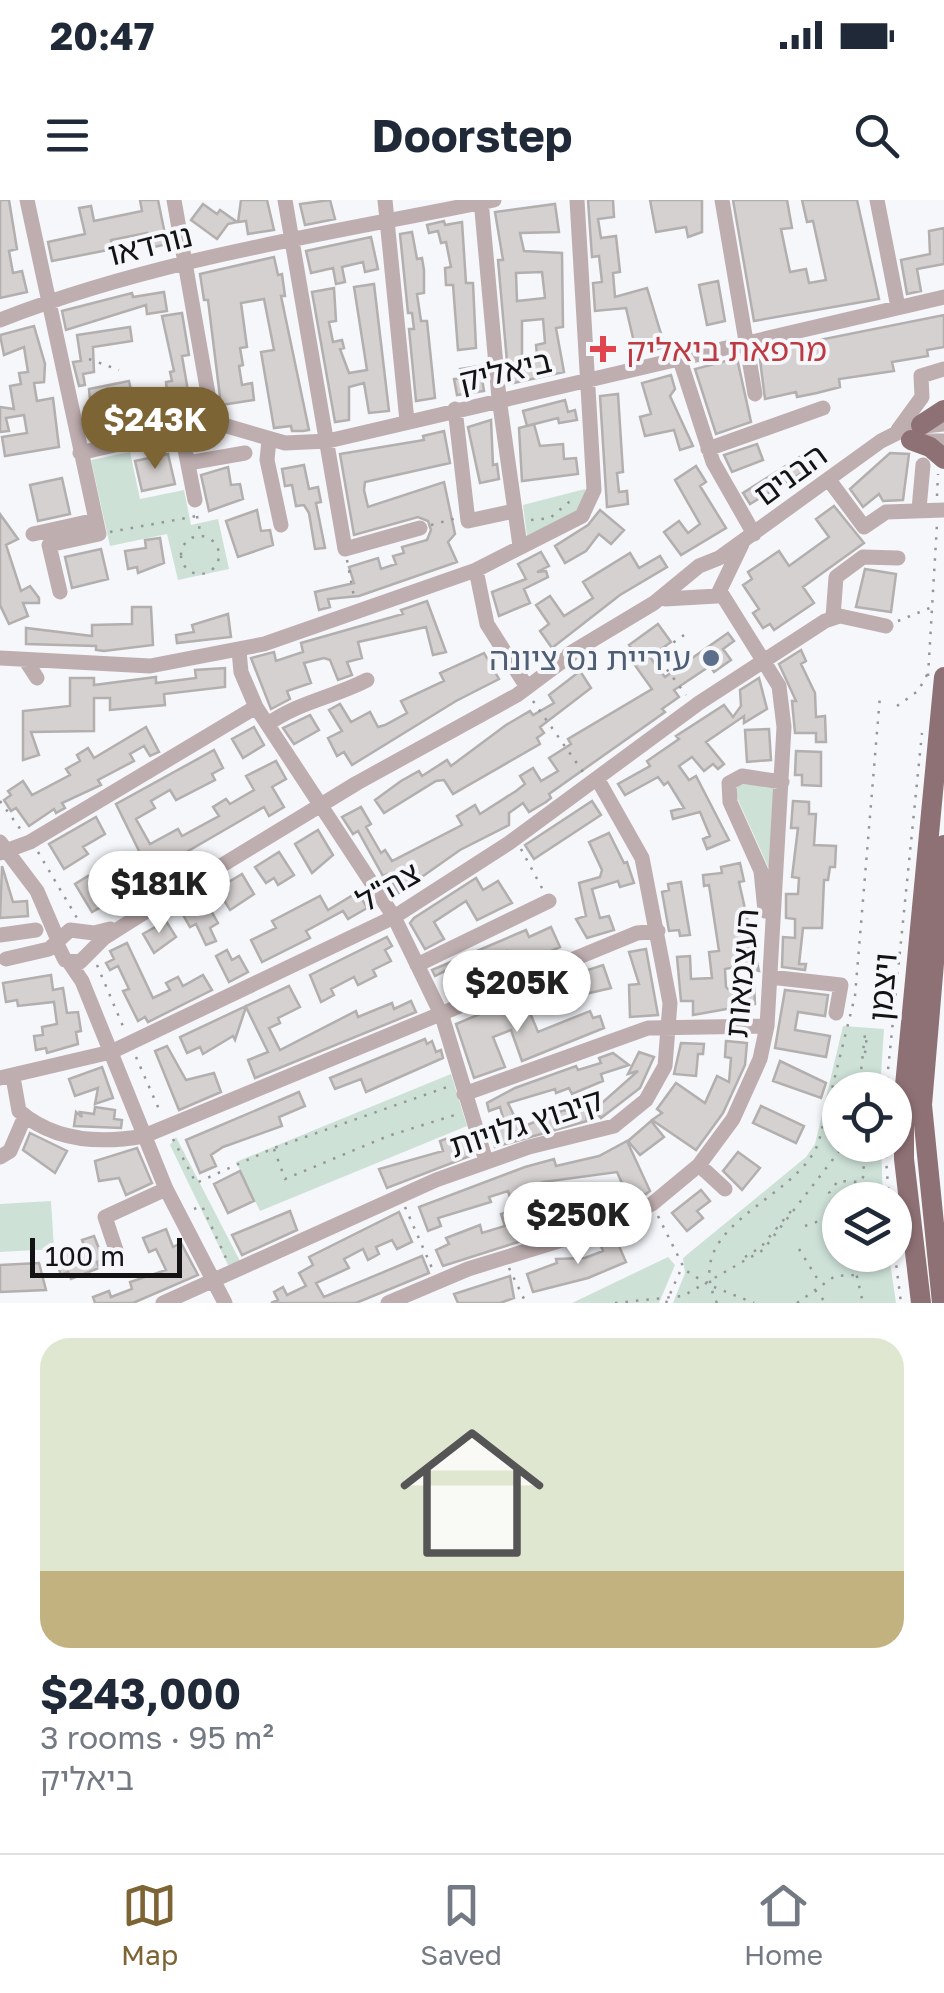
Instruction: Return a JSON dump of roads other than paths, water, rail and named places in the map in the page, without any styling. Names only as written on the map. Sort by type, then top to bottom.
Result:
[{"type":"main road","points":[[938,455],[909,433],[944,410]]},
{"type":"main road","name":"ויצמן","points":[[921,1303],[904,1159],[904,1096],[936,674]]},
{"type":"main road","name":"ויצמן","points":[[942,1303],[922,1105],[944,844]]},
{"type":"street","points":[[28,200],[97,527]]},
{"type":"street","points":[[174,200],[213,422]]},
{"type":"street","points":[[285,200],[345,549],[420,528]]},
{"type":"street","points":[[385,200],[407,421]]},
{"type":"street","points":[[0,658],[150,666],[239,651],[357,615],[476,570],[582,516],[594,490],[576,200]]},
{"type":"street","points":[[722,200],[756,394]]},
{"type":"street","points":[[878,200],[898,307]]},
{"type":"street","points":[[486,201],[499,398],[520,546]]},
{"type":"street","name":"נורדאו","points":[[0,320],[48,301],[184,262],[486,201]]},
{"type":"street","name":"ביאליק","points":[[80,453],[213,422],[269,440],[328,441],[944,297]]},
{"type":"street","points":[[680,357],[708,450],[749,537]]},
{"type":"street","points":[[909,433],[922,397],[922,376],[942,369]]},
{"type":"street","points":[[708,450],[823,408]]},
{"type":"street","points":[[455,409],[468,521],[514,516]]},
{"type":"street","name":"הבנים","points":[[692,573],[869,451],[909,433],[944,424]]},
{"type":"street","points":[[181,428],[195,500]]},
{"type":"street","points":[[269,440],[267,460],[281,524]]},
{"type":"street","points":[[188,463],[244,452]]},
{"type":"street","points":[[919,509],[938,455]]},
{"type":"street","points":[[829,480],[864,527],[886,512],[940,509]]},
{"type":"street","points":[[34,534],[97,527]]},
{"type":"street","points":[[60,592],[49,545],[97,527]]},
{"type":"street","name":"הבנים","points":[[714,593],[749,537]]},
{"type":"street","points":[[886,626],[833,617],[836,577],[863,557],[898,558]]},
{"type":"street","name":"העצמאות","points":[[388,1303],[504,1257],[592,1232],[652,1204],[698,1165],[746,1094],[768,1026],[782,782],[782,700],[763,660],[714,593],[719,568],[709,564]]},
{"type":"street","points":[[476,570],[486,624],[526,688]]},
{"type":"street","points":[[692,573],[690,584],[714,593]]},
{"type":"street","points":[[484,712],[654,603],[692,573]]},
{"type":"street","points":[[654,603],[682,595],[714,593]]},
{"type":"street","name":"צה\"ל","points":[[6,1078],[111,1052],[394,917],[515,839],[763,660],[833,617]]},
{"type":"street","points":[[239,651],[242,672],[256,707],[394,917],[442,1016],[486,1161]]},
{"type":"street","points":[[2,957],[80,962],[142,914],[324,806],[343,799],[370,778],[546,676],[576,652]]},
{"type":"street","points":[[26,661],[37,678]]},
{"type":"street","points":[[268,724],[322,696],[340,694],[367,680]]},
{"type":"street","points":[[96,1014],[90,952],[82,932],[37,892],[2,849],[30,842],[256,707]]},
{"type":"street","points":[[766,928],[762,871],[730,802],[730,783],[742,776],[782,782]]},
{"type":"street","name":"קיבוץ גלויות","points":[[162,1303],[486,1161],[598,1132],[630,1116],[646,1100],[664,1066],[671,1025],[658,931],[634,840],[595,782]]},
{"type":"street","points":[[37,892],[67,961],[96,1014],[178,1216],[225,1302]]},
{"type":"street","points":[[417,965],[549,900]]},
{"type":"street","points":[[2,957],[38,954],[70,930],[104,931],[142,914]]},
{"type":"street","points":[[0,935],[36,930]]},
{"type":"street","points":[[6,1078],[25,1116],[78,1140],[144,1136],[636,933],[658,931]]},
{"type":"street","points":[[770,978],[841,985],[836,1013]]},
{"type":"street","points":[[463,1088],[626,1034],[671,1025],[768,1026]]},
{"type":"street","points":[[0,1158],[10,1152],[25,1116]]},
{"type":"street","points":[[698,1165],[725,1189]]},
{"type":"street","points":[[118,1256],[105,1216],[166,1189]]},
{"type":"place","name":"מרפאת ביאליק","points":[[603,349]]},
{"type":"place","name":"עיריית נס ציונה","points":[[711,658]]}]
